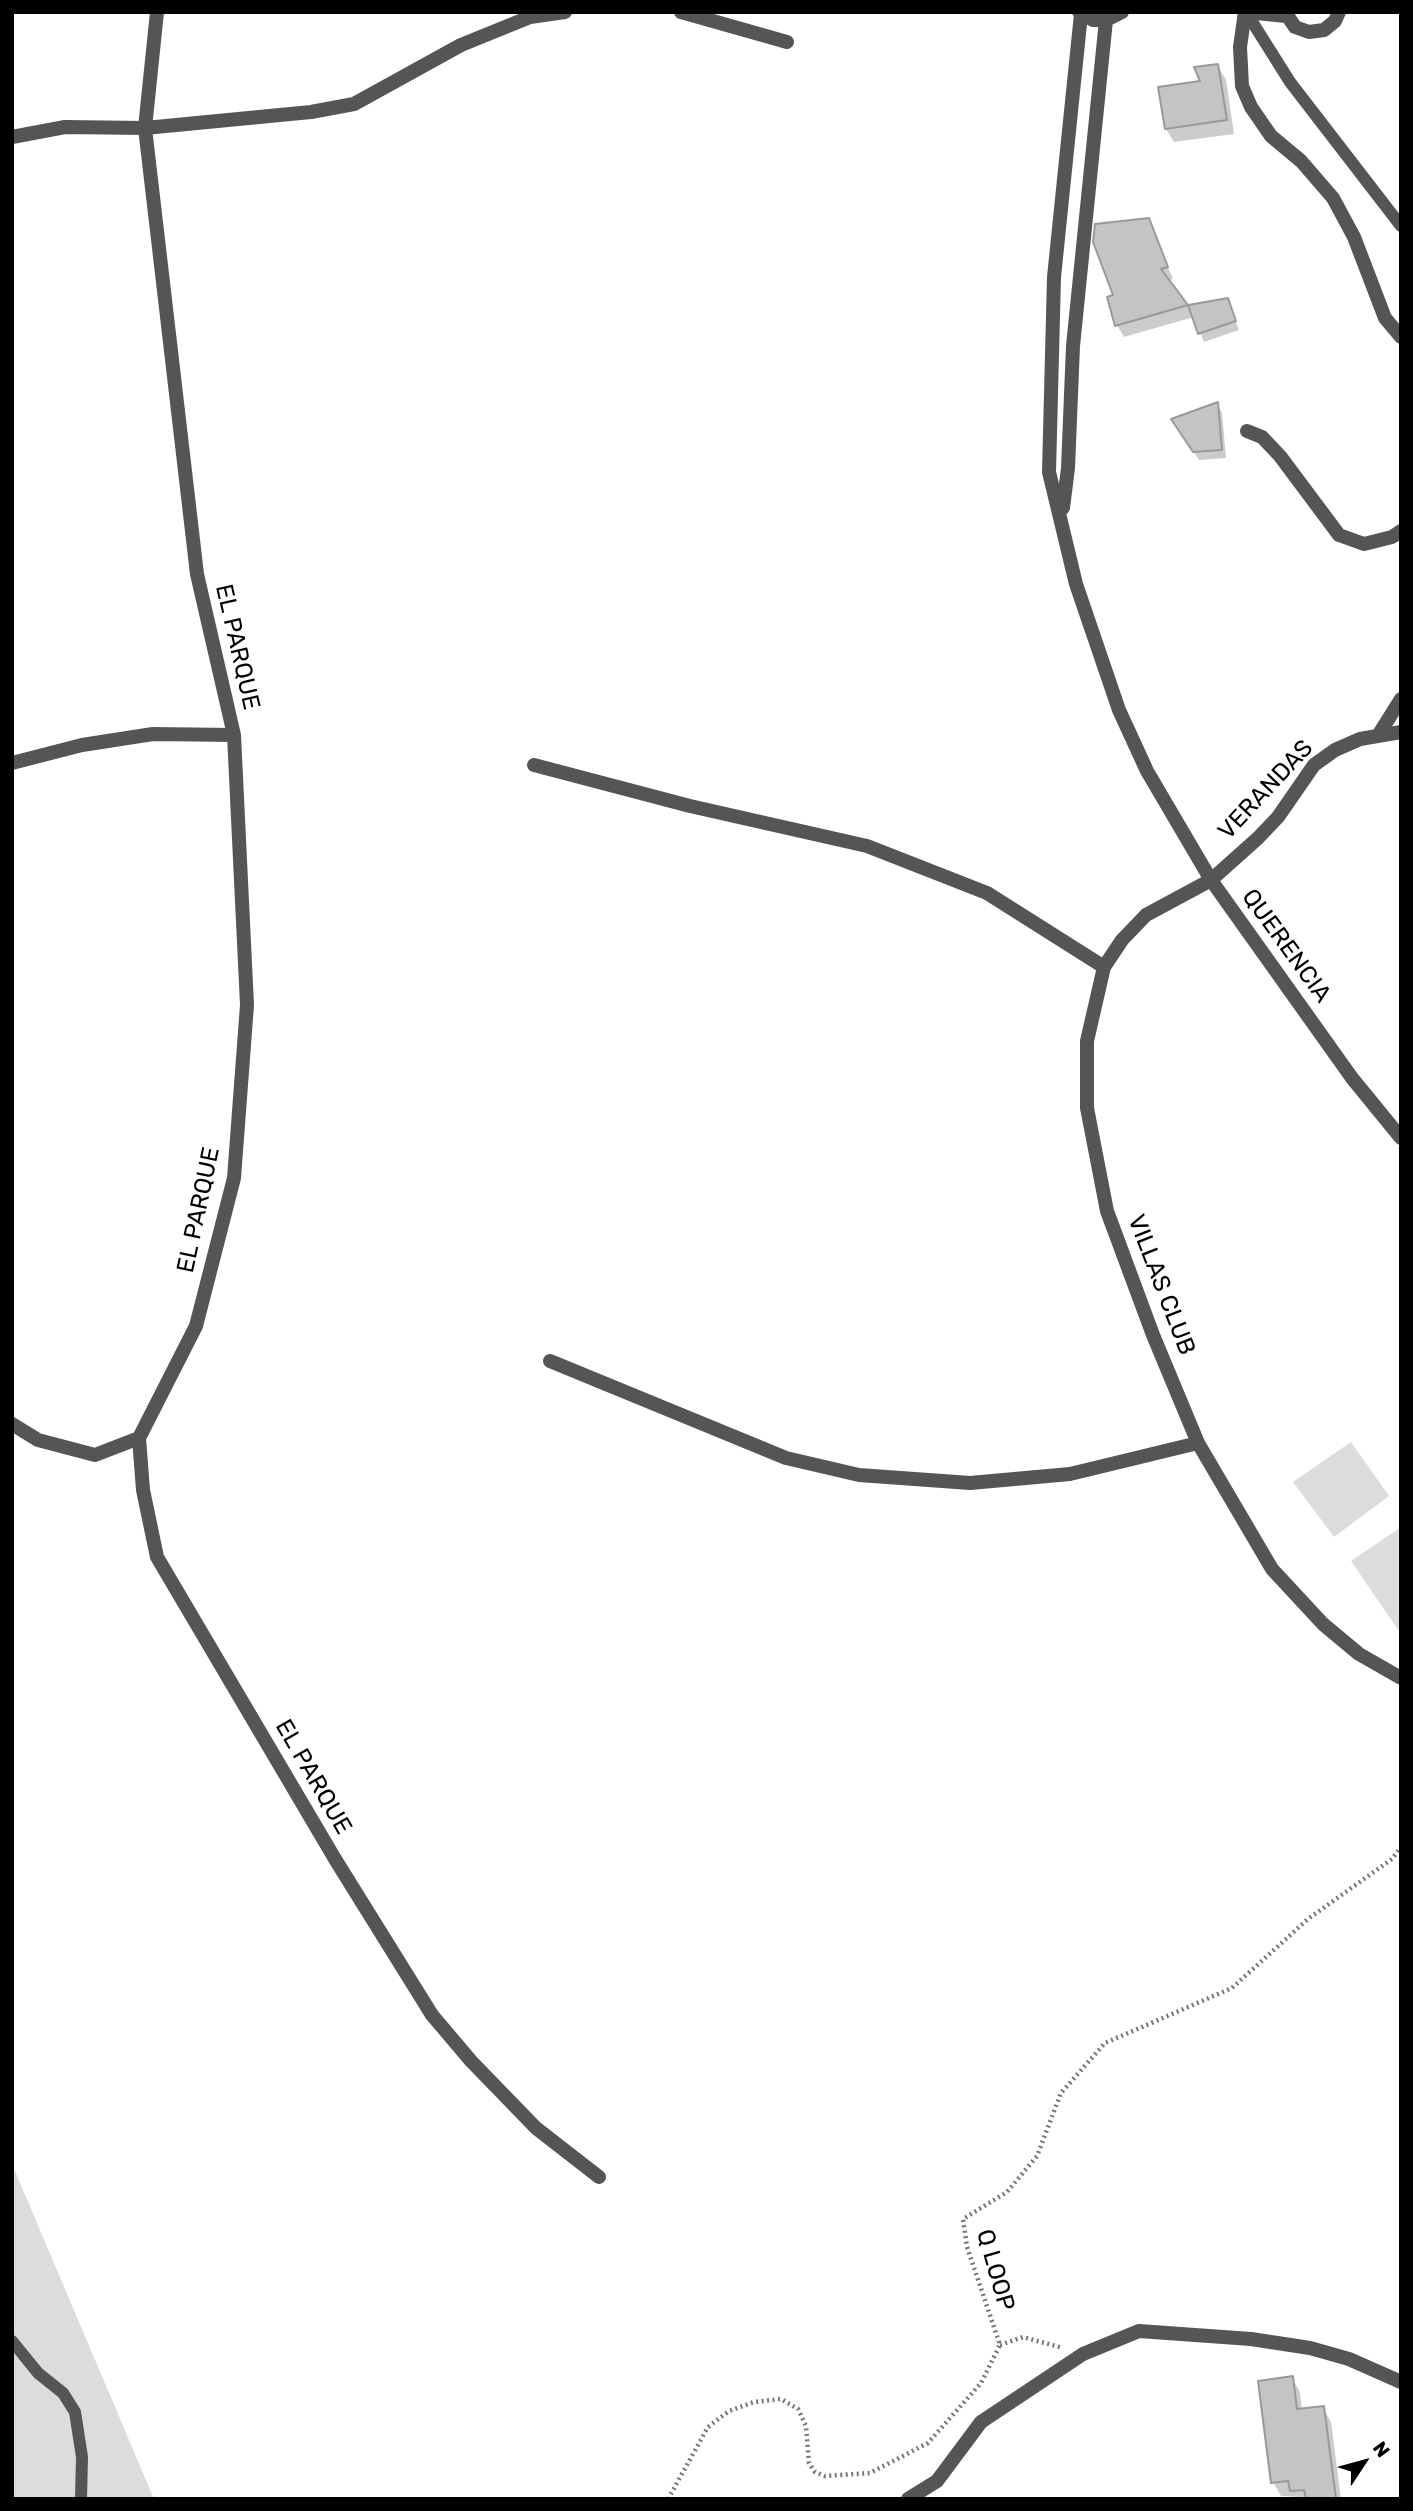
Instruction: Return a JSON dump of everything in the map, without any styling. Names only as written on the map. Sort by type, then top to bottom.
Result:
[{"type":"street","name":"EL PARQUE","points":[[156,12],[145,128],[197,574],[234,735],[247,1005],[234,1178],[196,1326],[139,1438],[143,1490],[157,1557],[335,1859],[432,2015],[471,2061],[536,2128],[599,2177]]},
{"type":"street","points":[[12,137],[65,127],[145,128],[310,112],[354,104],[461,45],[530,17],[565,12]]},
{"type":"street","points":[[681,12],[787,42]]},
{"type":"street","points":[[1062,517],[1049,472],[1054,277],[1080,13],[1093,20],[1106,20],[1122,12]]},
{"type":"street","points":[[1339,12],[1335,21],[1324,30],[1309,32],[1295,27],[1285,14],[1246,12],[1240,47],[1242,86],[1251,107],[1271,136],[1301,161],[1333,198],[1354,237],[1385,318],[1401,337]]},
{"type":"street","points":[[1062,517],[1068,468],[1073,346],[1106,20]]},
{"type":"street","points":[[1247,431],[1262,437],[1280,456],[1339,535],[1364,544],[1392,537],[1401,531]]},
{"type":"street","name":"QUERENCIA","points":[[1062,517],[1076,584],[1119,710],[1147,772],[1211,880],[1352,1078],[1401,1138]]},
{"type":"street","points":[[1379,734],[1401,699]]},
{"type":"street","name":"VERANDAS","points":[[1211,880],[1278,817],[1314,765],[1335,750],[1379,734],[1401,733]]},
{"type":"street","points":[[12,763],[82,745],[153,734],[234,735]]},
{"type":"street","points":[[534,765],[690,806],[866,846],[986,893],[1104,967]]},
{"type":"street","name":"VILLAS CLUB","points":[[1211,880],[1146,915],[1104,967],[1087,1041],[1087,1108],[1107,1211],[1153,1335],[1198,1443],[1272,1569],[1323,1624],[1359,1654],[1401,1678]]},
{"type":"street","points":[[550,1361],[786,1458],[859,1475],[970,1483],[1057,1476],[1198,1443]]},
{"type":"street","points":[[12,1424],[38,1440],[95,1455],[139,1438]]},
{"type":"street","points":[[908,2499],[936,2481],[981,2422],[1083,2354],[1139,2331],[1157,2330],[1310,2348],[1349,2359],[1401,2382]]},
{"type":"lane","points":[[1246,12],[1290,82],[1401,226]]},
{"type":"lane","points":[[12,2340],[38,2373],[64,2393],[75,2412],[82,2457],[81,2499]]},
{"type":"path","name":"Q LOOP","points":[[668,2499],[708,2427],[729,2411],[754,2402],[781,2399],[798,2409],[806,2426],[809,2463],[815,2472],[825,2476],[870,2473],[928,2443],[962,2408],[981,2383],[1000,2345],[967,2247],[963,2218],[1007,2192],[1037,2156],[1061,2093],[1105,2043],[1232,1988],[1308,1919],[1392,1859],[1401,1847]]},
{"type":"path","points":[[1000,2345],[1023,2337],[1083,2354]]},
{"type":"shaded area","points":[[1351,1442],[1389,1496],[1334,1537],[1293,1482]]},
{"type":"shaded area","points":[[1401,1527],[1401,1634],[1351,1561]]},
{"type":"shaded area","points":[[12,2164],[154,2499],[12,2499]]},
{"type":"building","points":[[1218,64],[1227,120],[1165,129],[1158,87],[1200,81],[1194,67]]},
{"type":"building","points":[[1149,218],[1168,267],[1161,269],[1188,305],[1115,326],[1107,297],[1113,295],[1093,242],[1095,224]]},
{"type":"building","points":[[1228,298],[1236,321],[1198,334],[1188,305]]},
{"type":"building","points":[[1218,402],[1222,450],[1193,452],[1171,419]]},
{"type":"building","points":[[1293,2376],[1297,2409],[1324,2406],[1336,2499],[1306,2499],[1304,2490],[1290,2491],[1288,2481],[1271,2483],[1258,2381]]}]
